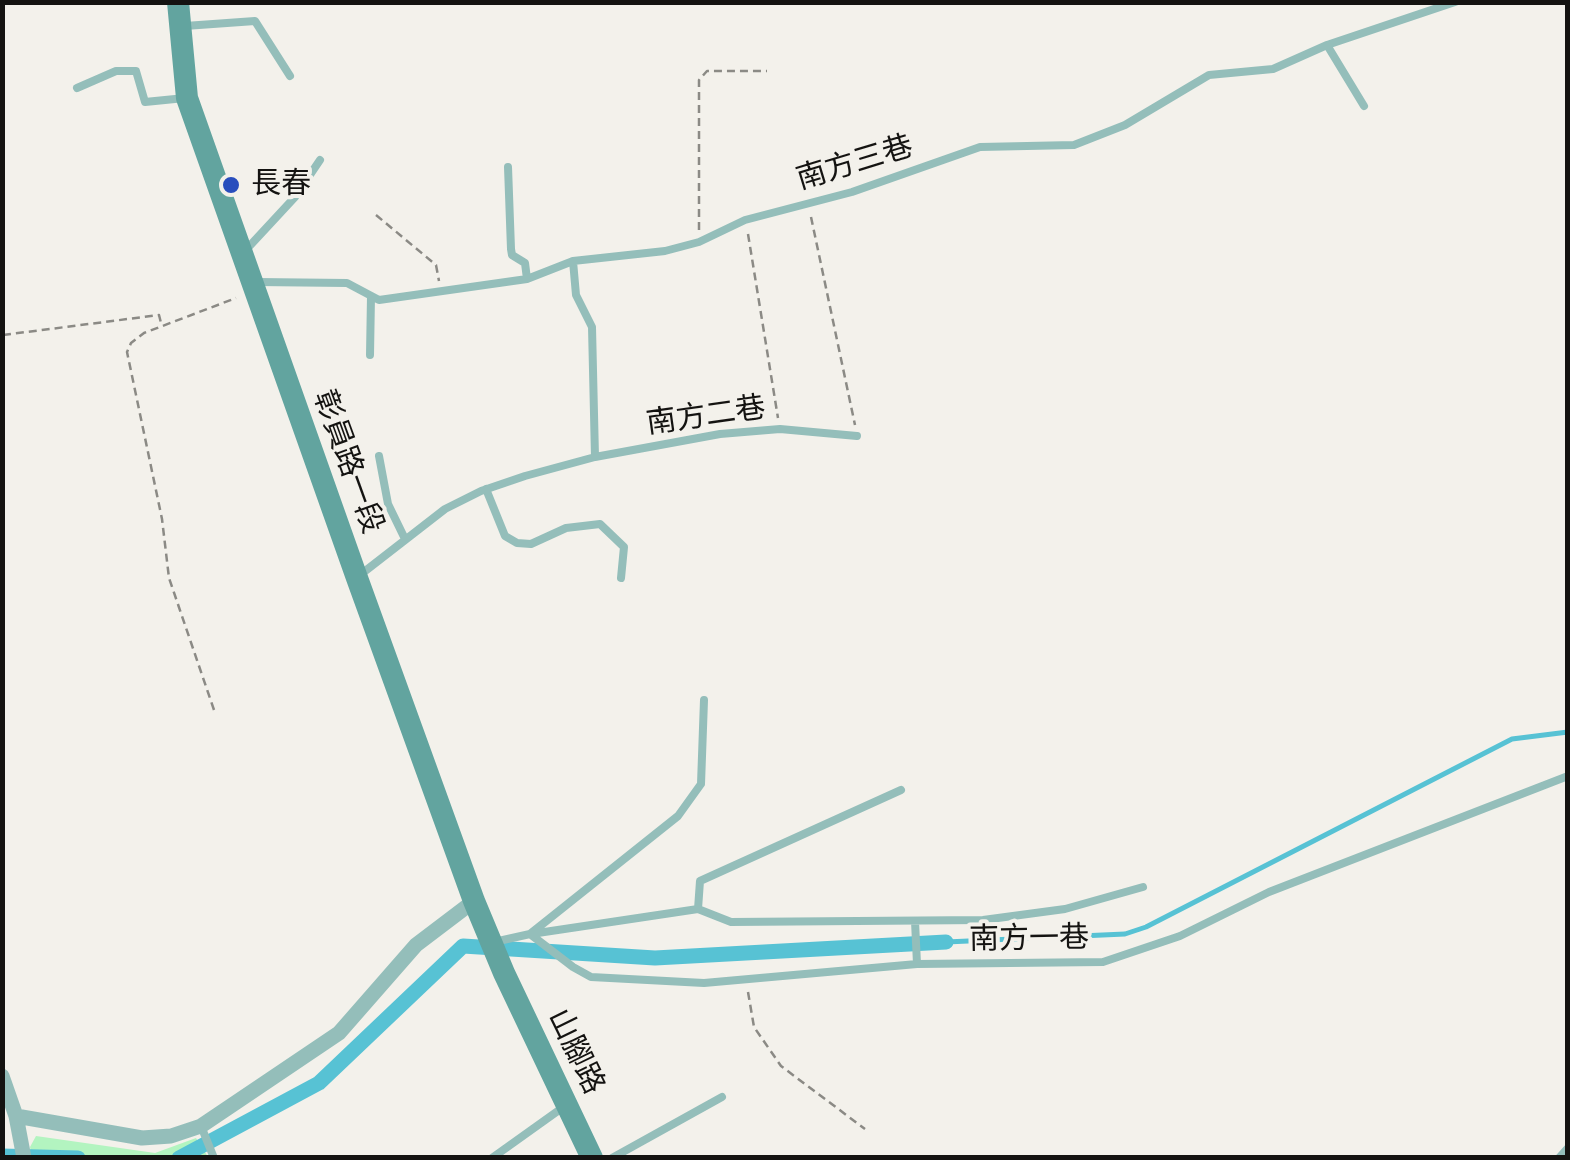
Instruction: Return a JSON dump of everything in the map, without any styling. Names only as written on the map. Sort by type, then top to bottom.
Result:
[{"type":"main road","name":"彰員路一段","points":[[179,14],[188,98],[356,578],[490,939]]},
{"type":"main road","name":"山腳路","points":[[490,939],[592,1158]]},
{"type":"street","points":[[9,1119],[142,1138],[171,1136],[200,1126],[339,1033],[416,945],[474,901]]},
{"type":"street","points":[[2,1076],[9,1119],[24,1158]]},
{"type":"lane","name":"南方三巷","points":[[255,289],[347,283],[378,300],[527,278],[572,260],[666,251],[699,242],[745,220],[808,204],[980,147],[1074,145],[1124,125],[1209,75],[1273,69],[1327,45],[1455,2]]},
{"type":"lane","points":[[179,14],[255,21],[290,76]]},
{"type":"lane","points":[[1327,45],[1364,106]]},
{"type":"lane","points":[[77,88],[116,71],[136,71],[145,102],[188,98]]},
{"type":"lane","points":[[241,255],[296,197],[320,160]]},
{"type":"lane","points":[[508,168],[512,255],[525,262],[527,278]]},
{"type":"lane","points":[[572,260],[576,295],[592,327],[594,457]]},
{"type":"lane","points":[[370,355],[371,296]]},
{"type":"lane","name":"南方二巷","points":[[356,578],[445,508],[486,489],[594,457],[720,434],[780,430],[857,436]]},
{"type":"lane","points":[[379,456],[388,504],[404,539]]},
{"type":"lane","points":[[486,489],[505,536],[517,543],[531,544],[566,528],[600,524],[624,548],[622,578]]},
{"type":"lane","points":[[530,934],[678,816],[701,784],[704,700]]},
{"type":"lane","name":"南方一巷","points":[[530,934],[573,968],[591,977],[704,983],[917,964],[1103,962],[1180,936],[1268,892],[1568,776]]},
{"type":"lane","points":[[698,909],[700,882],[901,790]]},
{"type":"lane","name":"南方一巷","points":[[490,939],[698,909],[731,922],[983,920],[1066,910],[1143,886]]},
{"type":"lane","points":[[915,921],[917,964]]},
{"type":"lane","points":[[612,1158],[722,1096]]},
{"type":"lane","points":[[492,1158],[567,1104]]},
{"type":"lane","points":[[200,1126],[214,1158]]},
{"type":"lane","points":[[1559,1158],[1568,1148]]},
{"type":"path","points":[[699,242],[699,80],[707,71],[767,71]]},
{"type":"path","points":[[808,204],[857,436]]},
{"type":"path","points":[[376,215],[436,264],[440,292]]},
{"type":"path","points":[[745,220],[780,430]]},
{"type":"path","points":[[214,710],[169,578],[162,519],[127,352],[144,333],[255,289]]},
{"type":"path","points":[[3,336],[159,315],[161,325]]},
{"type":"path","points":[[747,979],[750,1020],[781,1066],[865,1128]]},
{"type":"green space","points":[[36,1136],[155,1153],[196,1138],[208,1157],[32,1157],[30,1147]]},
{"type":"waterway","points":[[946,942],[1125,934],[1146,927],[1512,739],[1568,732]]},
{"type":"waterway","points":[[179,1158],[319,1083],[463,946],[655,958],[946,942]]},
{"type":"waterway","points":[[2,1156],[78,1158]]},
{"type":"place","name":"長春","points":[[231,185]]}]
